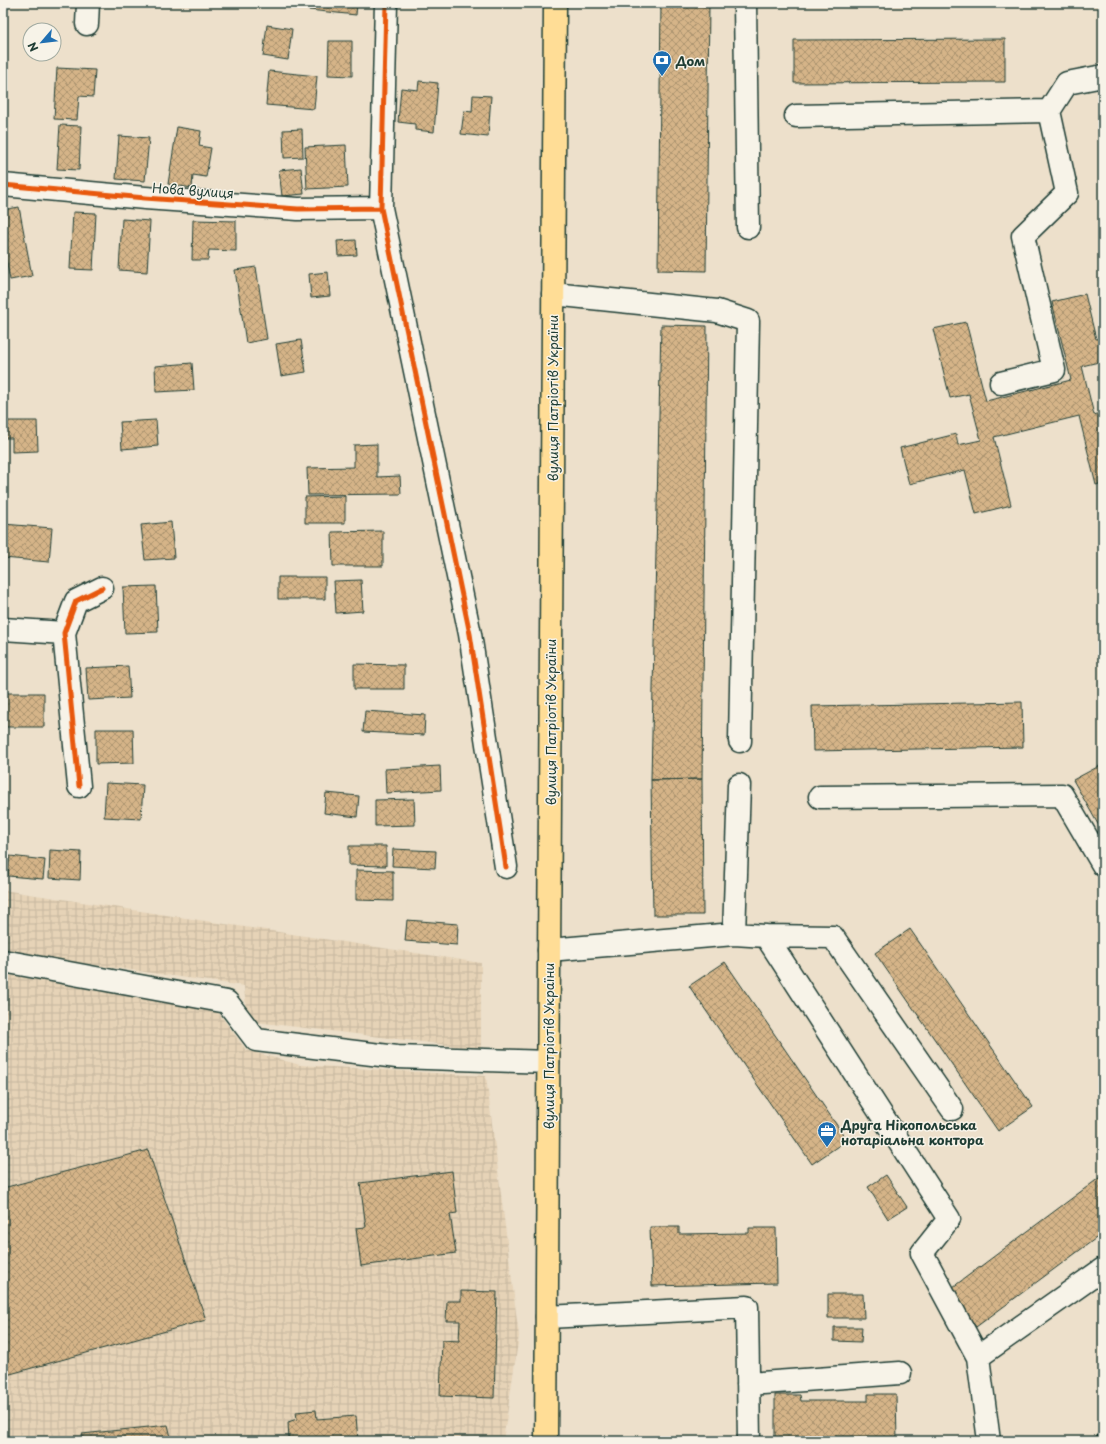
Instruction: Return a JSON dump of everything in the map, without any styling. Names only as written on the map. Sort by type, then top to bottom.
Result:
[{"type":"main road","name":"вулиця Патріотів України","points":[[546,1441],[554,3]]},
{"type":"street","points":[[386,3],[381,208],[470,634],[506,867]]},
{"type":"street","points":[[745,3],[748,227]]},
{"type":"street","points":[[1001,383],[1054,370],[1023,236],[1068,194],[1049,111],[1067,83],[1103,76]]},
{"type":"street","points":[[796,116],[1049,111]]},
{"type":"street","name":"Нова вулиця","points":[[3,184],[146,198],[298,209],[381,208]]},
{"type":"street","points":[[553,294],[717,311],[748,321],[740,741]]},
{"type":"street","points":[[79,786],[64,633],[76,601],[102,588]]},
{"type":"street","points":[[3,630],[64,633]]},
{"type":"street","points":[[734,934],[739,785]]},
{"type":"street","points":[[820,797],[1062,795],[1103,865]]},
{"type":"street","points":[[549,950],[734,934],[833,937],[952,1109]]},
{"type":"street","points":[[766,936],[949,1219],[922,1253],[978,1357],[989,1441]]},
{"type":"street","points":[[3,962],[227,1002],[256,1040],[397,1057],[548,1062]]},
{"type":"street","points":[[978,1357],[1103,1269]]},
{"type":"street","points":[[547,1317],[747,1307],[749,1441]]},
{"type":"street","points":[[748,1384],[900,1373]]},
{"type":"path","points":[[1092,1441],[1103,1431]]},
{"type":"shaded area","points":[[3,890],[481,963],[481,1049],[247,1021],[244,986],[3,952]]},
{"type":"shaded area","points":[[3,974],[217,1011],[246,1050],[300,1065],[486,1076],[519,1336],[503,1441],[3,1441]]},
{"type":"building","points":[[310,3],[357,3],[356,15],[309,10]]},
{"type":"building","points":[[661,3],[709,3],[706,271],[658,270]]},
{"type":"building","points":[[267,25],[292,29],[288,60],[263,56]]},
{"type":"building","points":[[1005,39],[1005,82],[794,83],[794,40]]},
{"type":"building","points":[[329,41],[352,41],[352,76],[328,75]]},
{"type":"building","points":[[57,68],[95,70],[93,97],[79,96],[77,120],[54,119]]},
{"type":"building","points":[[269,71],[317,76],[314,109],[266,105]]},
{"type":"building","points":[[419,81],[438,83],[434,132],[415,130],[415,124],[398,122],[401,88],[418,90]]},
{"type":"building","points":[[473,95],[491,96],[488,137],[461,134],[464,111],[472,112]]},
{"type":"building","points":[[60,125],[81,126],[79,170],[57,169]]},
{"type":"building","points":[[177,127],[201,131],[199,146],[211,148],[206,177],[193,175],[192,188],[168,184]]},
{"type":"building","points":[[302,129],[303,157],[284,158],[283,130]]},
{"type":"building","points":[[119,136],[149,138],[145,181],[116,179]]},
{"type":"building","points":[[346,145],[348,187],[307,189],[305,147]]},
{"type":"building","points":[[301,168],[304,194],[282,196],[279,170]]},
{"type":"building","points":[[19,207],[32,276],[10,280],[3,243],[3,210]]},
{"type":"building","points":[[73,212],[96,213],[93,270],[70,269]]},
{"type":"building","points":[[122,219],[150,221],[147,272],[119,270]]},
{"type":"building","points":[[193,220],[236,221],[236,251],[209,250],[208,260],[192,260]]},
{"type":"building","points":[[356,240],[357,255],[338,256],[337,241]]},
{"type":"building","points":[[256,267],[267,339],[246,343],[235,270]]},
{"type":"building","points":[[328,272],[330,296],[311,298],[309,274]]},
{"type":"building","points":[[1085,294],[1096,339],[1103,338],[1103,361],[1082,366],[1094,415],[1103,412],[1103,483],[1096,485],[1079,416],[994,437],[1011,505],[976,514],[965,470],[909,484],[900,448],[956,434],[958,445],[981,440],[969,394],[950,398],[933,329],[966,322],[986,401],[1071,380],[1052,302]]},
{"type":"building","points":[[661,325],[707,326],[702,779],[651,780]]},
{"type":"building","points":[[301,340],[306,372],[281,376],[276,344]]},
{"type":"building","points":[[192,363],[194,390],[156,392],[155,366]]},
{"type":"building","points":[[156,420],[158,446],[122,449],[120,422]]},
{"type":"building","points":[[3,421],[37,421],[38,451],[12,452],[12,438],[3,438]]},
{"type":"building","points":[[377,444],[377,477],[400,476],[401,494],[308,495],[307,468],[354,467],[354,445]]},
{"type":"building","points":[[345,496],[345,523],[305,523],[305,497]]},
{"type":"building","points":[[171,522],[174,558],[145,560],[141,525]]},
{"type":"building","points":[[3,524],[52,528],[49,562],[3,558]]},
{"type":"building","points":[[383,531],[383,566],[333,566],[332,532]]},
{"type":"building","points":[[278,577],[325,577],[325,599],[278,599]]},
{"type":"building","points":[[361,580],[363,611],[336,613],[334,581]]},
{"type":"building","points":[[156,586],[158,632],[125,633],[123,587]]},
{"type":"building","points":[[354,664],[404,665],[404,689],[354,689]]},
{"type":"building","points":[[128,666],[130,698],[88,700],[86,668]]},
{"type":"building","points":[[3,693],[44,693],[44,727],[3,727]]},
{"type":"building","points":[[1022,702],[1023,747],[813,751],[812,706]]},
{"type":"building","points":[[365,711],[425,715],[424,735],[363,732]]},
{"type":"building","points":[[96,729],[133,729],[134,763],[96,764]]},
{"type":"building","points":[[1103,764],[1103,833],[1073,780]]},
{"type":"building","points":[[440,766],[441,790],[386,793],[385,769]]},
{"type":"building","points":[[702,779],[703,915],[653,915],[651,780]]},
{"type":"building","points":[[106,783],[143,785],[141,819],[104,817]]},
{"type":"building","points":[[326,793],[359,796],[357,817],[324,813]]},
{"type":"building","points":[[414,799],[415,825],[375,826],[375,800]]},
{"type":"building","points":[[349,846],[386,846],[386,866],[349,865]]},
{"type":"building","points":[[393,849],[436,851],[435,868],[392,866]]},
{"type":"building","points":[[50,850],[81,852],[80,880],[49,878]]},
{"type":"building","points":[[10,856],[45,860],[43,879],[8,876]]},
{"type":"building","points":[[356,870],[393,871],[393,901],[356,900]]},
{"type":"building","points":[[407,920],[458,924],[457,945],[405,941]]},
{"type":"building","points":[[910,929],[1033,1107],[998,1131],[875,953]]},
{"type":"building","points":[[725,962],[847,1140],[812,1164],[689,986]]},
{"type":"building","points":[[148,1150],[206,1320],[3,1376],[3,1188]]},
{"type":"building","points":[[452,1171],[457,1213],[450,1214],[456,1253],[361,1266],[356,1228],[366,1227],[360,1183]]},
{"type":"building","points":[[886,1175],[907,1207],[888,1219],[868,1187]]},
{"type":"building","points":[[1103,1175],[1103,1233],[976,1327],[949,1290]]},
{"type":"building","points":[[650,1227],[679,1227],[679,1234],[749,1233],[749,1228],[776,1228],[777,1283],[652,1286]]},
{"type":"building","points":[[461,1291],[497,1292],[494,1398],[440,1396],[442,1340],[459,1341],[460,1321],[446,1321],[447,1301],[461,1301]]},
{"type":"building","points":[[828,1294],[863,1294],[864,1318],[828,1318]]},
{"type":"building","points":[[834,1327],[862,1327],[861,1342],[834,1341]]},
{"type":"building","points":[[868,1394],[896,1394],[897,1441],[775,1441],[775,1395],[800,1395],[801,1401],[868,1401]]},
{"type":"building","points":[[316,1410],[317,1419],[356,1416],[358,1441],[289,1441],[288,1422],[297,1419],[296,1412]]},
{"type":"building","points":[[168,1425],[172,1441],[83,1441],[82,1434]]},
{"type":"cycle path","points":[[386,3],[381,208],[470,634],[506,867]]},
{"type":"cycle path","points":[[3,185],[145,198],[298,209],[381,208]]},
{"type":"cycle path","points":[[79,786],[64,633],[76,601],[102,588]]},
{"type":"place","name":"Дом","points":[[662,77]]},
{"type":"place","name":"Друга Нікопольська нотаріальна контора","points":[[827,1148]]}]
